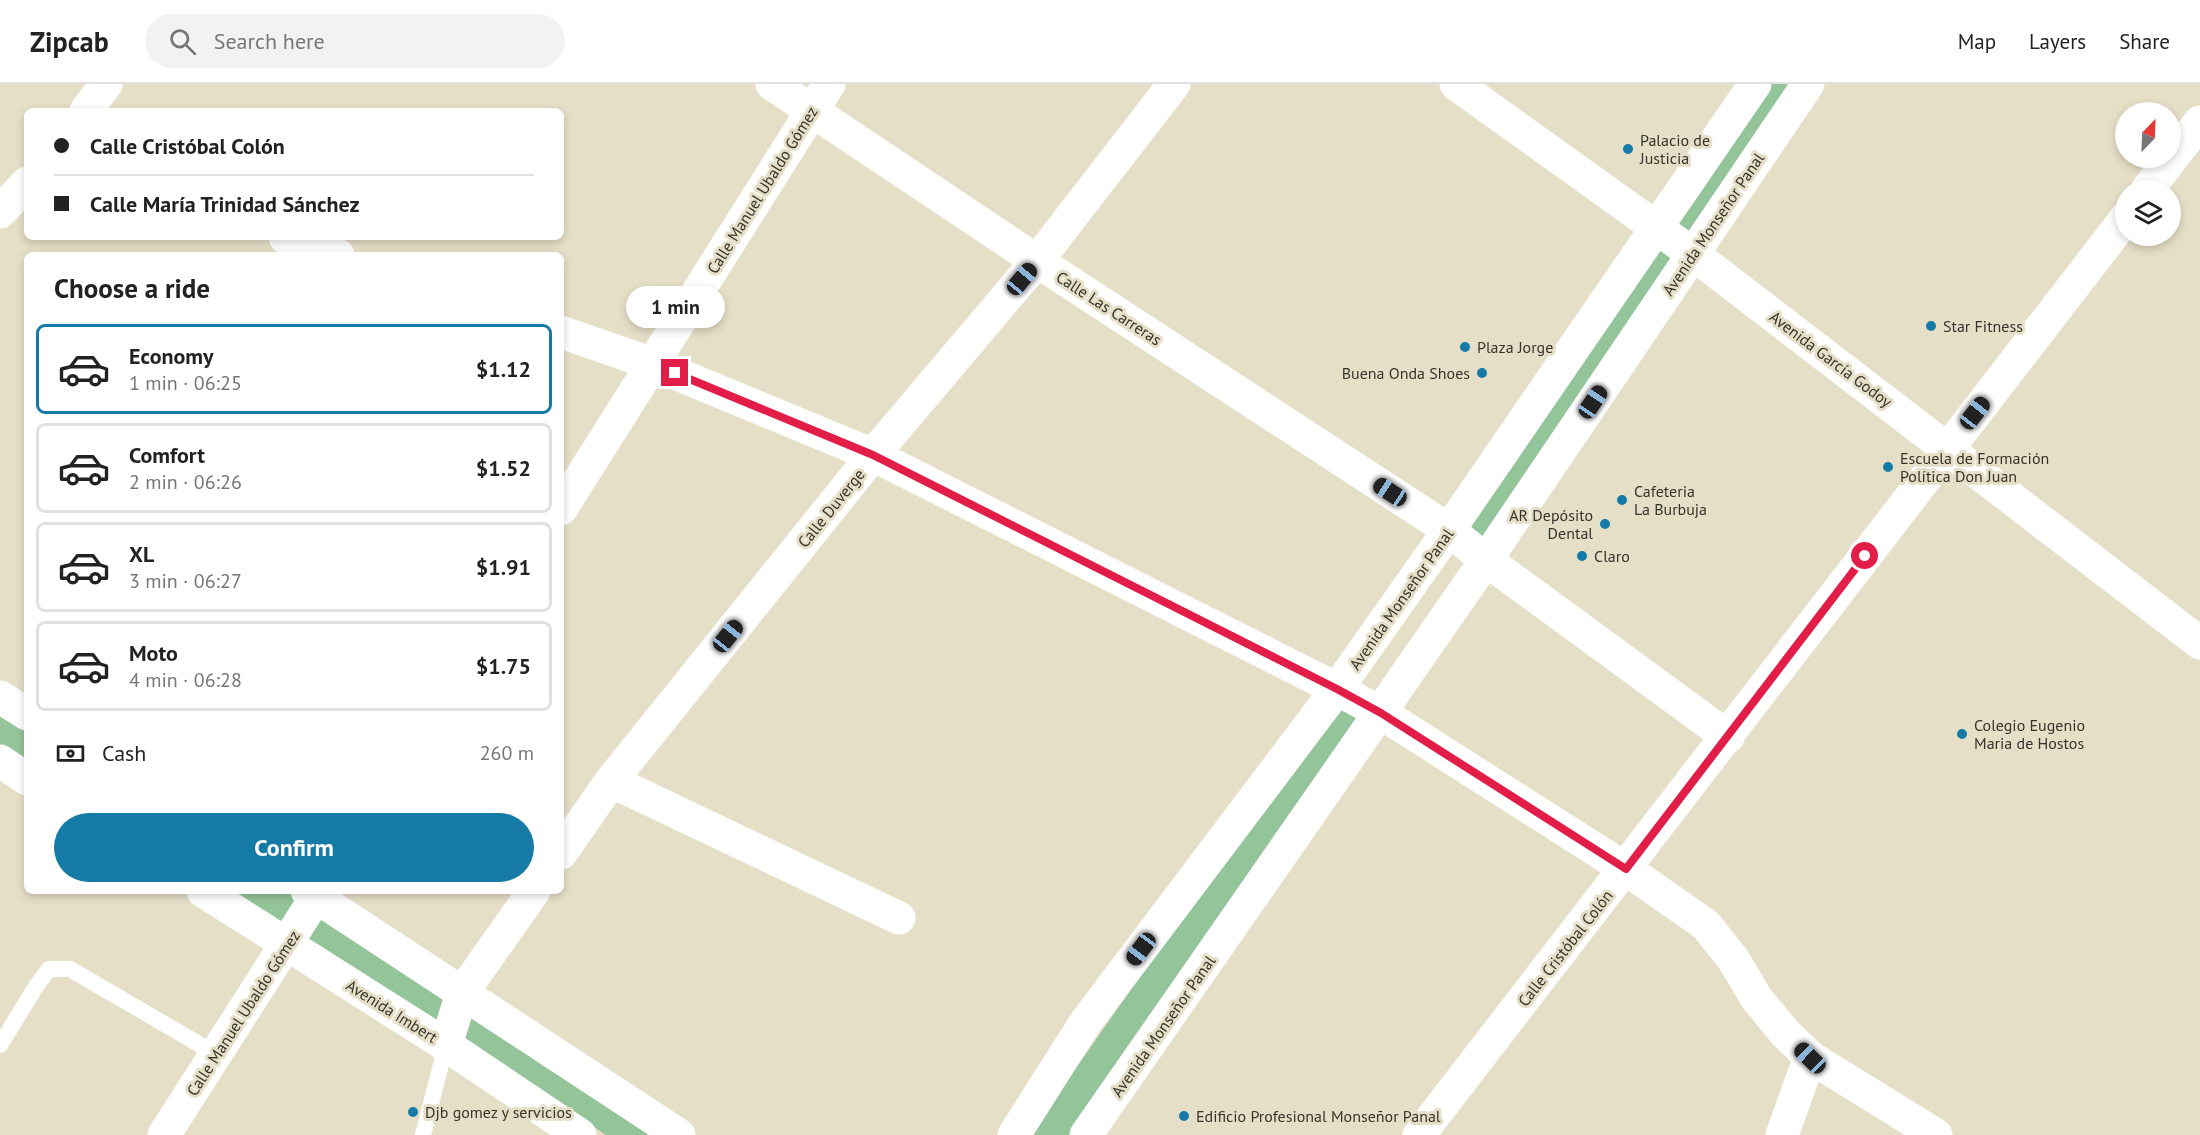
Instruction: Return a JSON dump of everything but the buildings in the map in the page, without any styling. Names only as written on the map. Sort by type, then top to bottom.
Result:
[{"type":"street","points":[[88,108],[106,84]]},
{"type":"street","name":"Calle Las Carreras","points":[[772,84],[1037,261],[1449,530],[1486,560],[1728,737]]},
{"type":"street","name":"Calle Manuel Ubaldo Gómez","points":[[564,504],[829,84]]},
{"type":"street","name":"Calle Duverge","points":[[564,849],[611,781],[873,455],[1037,261],[1174,84]]},
{"type":"street","name":"Avenida García Godoy","points":[[1456,84],[1693,254],[2200,643]]},
{"type":"street","name":"Avenida Monseñor Panal","points":[[1014,1135],[1085,1023],[1337,689],[1755,84]]},
{"type":"street","name":"Avenida Monseñor Panal","points":[[1086,1135],[1381,713],[1808,84]]},
{"type":"street","points":[[2155,180],[2200,122]]},
{"type":"street","points":[[0,212],[24,186]]},
{"type":"street","name":"Calle Cristóbal Colón","points":[[1419,1135],[2115,232]]},
{"type":"street","points":[[294,240],[329,252]]},
{"type":"street","points":[[564,333],[653,364],[873,455],[1381,713],[1626,869],[1706,925],[1733,959],[1764,1007],[1785,1033],[1810,1058],[1936,1135]]},
{"type":"street","points":[[0,697],[24,712]]},
{"type":"street","points":[[0,761],[24,777]]},
{"type":"street","points":[[611,781],[899,918]]},
{"type":"street","name":"Avenida Imbert","points":[[208,894],[446,1045],[577,1134]]},
{"type":"street","name":"Calle Manuel Ubaldo Gómez","points":[[164,1135],[287,945],[313,894]]},
{"type":"street","points":[[315,894],[679,1135]]},
{"type":"street","points":[[446,1045],[462,993],[532,894]]},
{"type":"street","points":[[1782,1135],[1810,1058]]},
{"type":"lane","points":[[0,1045],[49,969],[70,969],[216,1054]]},
{"type":"lane","points":[[423,1135],[446,1045]]},
{"type":"green space","points":[[1769,84],[1798,84],[1695,235],[1678,225]]},
{"type":"green space","points":[[1659,243],[1679,256],[1486,546],[1461,527]]},
{"type":"green space","points":[[1341,707],[1359,720],[1071,1135],[1029,1135],[1198,894]]},
{"type":"green space","points":[[0,709],[24,723],[24,764],[0,748]]},
{"type":"green space","points":[[224,894],[296,894],[299,896],[283,932]]},
{"type":"green space","points":[[320,912],[657,1135],[606,1135],[307,938]]},
{"type":"place","name":"Palacio de Justicia","points":[[1628,149]]},
{"type":"place","name":"Star Fitness","points":[[1931,326]]},
{"type":"place","name":"Plaza Jorge","points":[[1465,347]]},
{"type":"place","name":"Buena Onda Shoes","points":[[1482,373]]},
{"type":"place","name":"Escuela de Formación Política Don Juan","points":[[1888,467]]},
{"type":"place","name":"Cafeteria La Burbuja","points":[[1622,500]]},
{"type":"place","name":"AR Depósito Dental","points":[[1605,524]]},
{"type":"place","name":"Claro","points":[[1582,556]]},
{"type":"place","name":"Colegio Eugenio Maria de Hostos","points":[[1962,734]]},
{"type":"place","name":"Djb gomez y servicios","points":[[413,1112]]},
{"type":"place","name":"Edificio Profesional Monseñor Panal","points":[[1184,1116]]},
{"type":"route","points":[[675,373],[873,455],[1337,689],[1381,713],[1626,869],[1865,556]]}]
